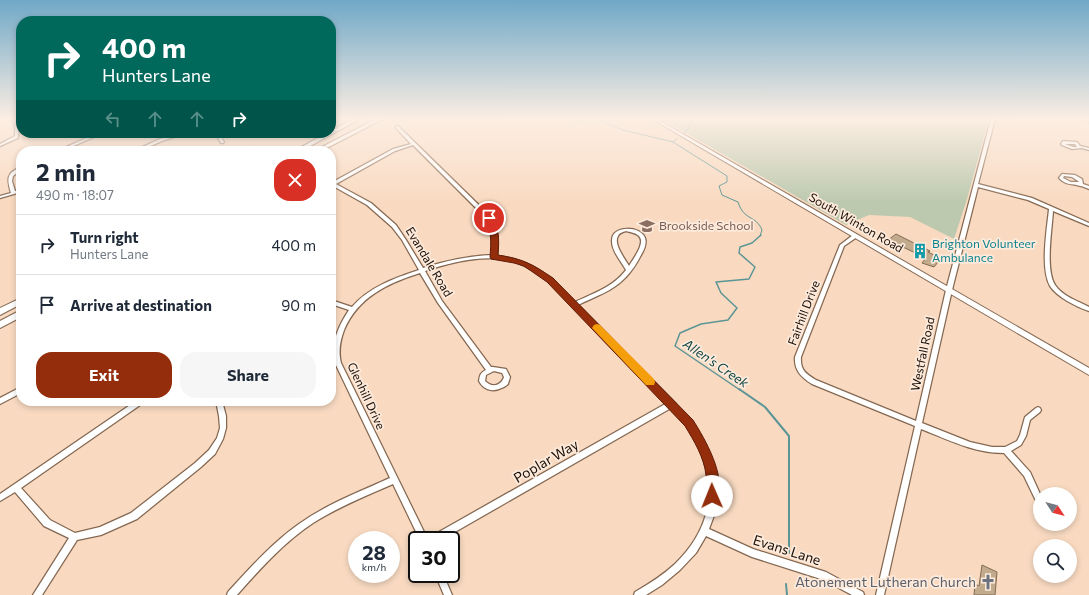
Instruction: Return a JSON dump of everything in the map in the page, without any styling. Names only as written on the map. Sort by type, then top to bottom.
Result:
[{"type":"highway","points":[[0,312],[16,304]]},
{"type":"highway","points":[[0,325],[16,316]]},
{"type":"main road","name":"South Winton Road","points":[[702,147],[1089,372]]},
{"type":"street","points":[[336,183],[388,153],[406,147]]},
{"type":"street","points":[[417,147],[491,221],[495,236],[494,257]]},
{"type":"street","name":"Westfall Road","points":[[880,595],[949,290],[986,147]]},
{"type":"street","points":[[1081,147],[1089,149]]},
{"type":"street","points":[[13,193],[9,177],[10,174],[16,171]]},
{"type":"street","points":[[1080,184],[1089,188]]},
{"type":"street","points":[[977,185],[1025,198],[1089,225]]},
{"type":"street","name":"Evandale Road","points":[[336,187],[369,204],[390,221],[404,240],[440,302],[489,370]]},
{"type":"street","points":[[0,197],[16,192]]},
{"type":"street","points":[[1051,209],[1048,269],[1050,280],[1060,293],[1089,309]]},
{"type":"street","points":[[574,304],[613,287],[629,270],[644,244],[644,238],[641,234],[626,230],[619,231],[614,235],[613,241],[629,270]]},
{"type":"street","name":"Fairhill Drive","points":[[855,236],[842,245],[798,357],[798,367],[803,375],[814,382],[976,447],[992,450],[1006,450]]},
{"type":"street","name":"Glenhill Drive","points":[[419,531],[393,480],[336,360],[338,338],[345,321],[353,309],[365,297],[380,287],[421,271],[469,258],[494,257],[516,260],[534,268],[550,280],[672,404],[689,423],[700,441],[710,464],[713,487],[712,505],[705,531],[692,553],[673,573],[638,595]]},
{"type":"street","points":[[336,304],[353,309]]},
{"type":"street","points":[[0,401],[16,393]]},
{"type":"street","name":"Poplar Way","points":[[449,531],[672,404]]},
{"type":"street","points":[[0,498],[134,406]]},
{"type":"street","points":[[16,488],[47,523],[53,527],[75,537],[101,530],[134,516],[204,459],[218,443],[223,431],[223,417],[220,406]]},
{"type":"street","points":[[1033,487],[1027,474],[1006,450],[1019,443],[1023,436],[1027,420],[1038,410]]},
{"type":"street","points":[[231,595],[268,554],[301,526],[393,480]]},
{"type":"street","name":"Evans Lane","points":[[705,531],[752,553],[826,576],[860,595]]},
{"type":"street","points":[[36,595],[75,537]]},
{"type":"street","points":[[443,583],[448,595]]},
{"type":"green space","points":[[710,147],[981,147],[954,239],[910,217],[869,215],[846,225]]},
{"type":"building","name":"Brighton Volunteer Ambulance","points":[[896,234],[930,251],[928,252],[940,258],[938,260],[939,261],[934,267],[922,263],[926,258],[888,240]]},
{"type":"building","name":"Atonement Lutheran Church","points":[[982,565],[997,572],[995,595],[974,595],[975,584],[979,586]]},
{"type":"waterway","name":"Allen's Creek","points":[[681,147],[727,176],[727,182],[719,186],[722,195],[738,202],[743,212],[757,222],[762,230],[760,236]]},
{"type":"waterway","name":"Allen's Creek","points":[[740,390],[675,346],[680,333],[701,324],[728,320],[737,308],[721,293],[716,282],[749,279],[755,267],[739,253],[740,247],[752,243],[760,236]]},
{"type":"waterway","name":"Allen's Creek","points":[[739,389],[765,407],[789,436],[789,553]]},
{"type":"waterway","name":"Allen's Creek","points":[[786,584],[787,595]]},
{"type":"slow traffic","points":[[597,328],[650,382]]},
{"type":"place","name":"Brookside School","points":[[647,226]]},
{"type":"place","name":"Brighton Volunteer Ambulance","points":[[920,251]]},
{"type":"place","name":"Atonement Lutheran Church","points":[[988,582]]},
{"type":"route","points":[[489,218],[493,225],[495,236],[496,245],[494,257],[516,260],[540,271],[689,423],[700,441],[710,464],[713,487],[712,496]]}]
